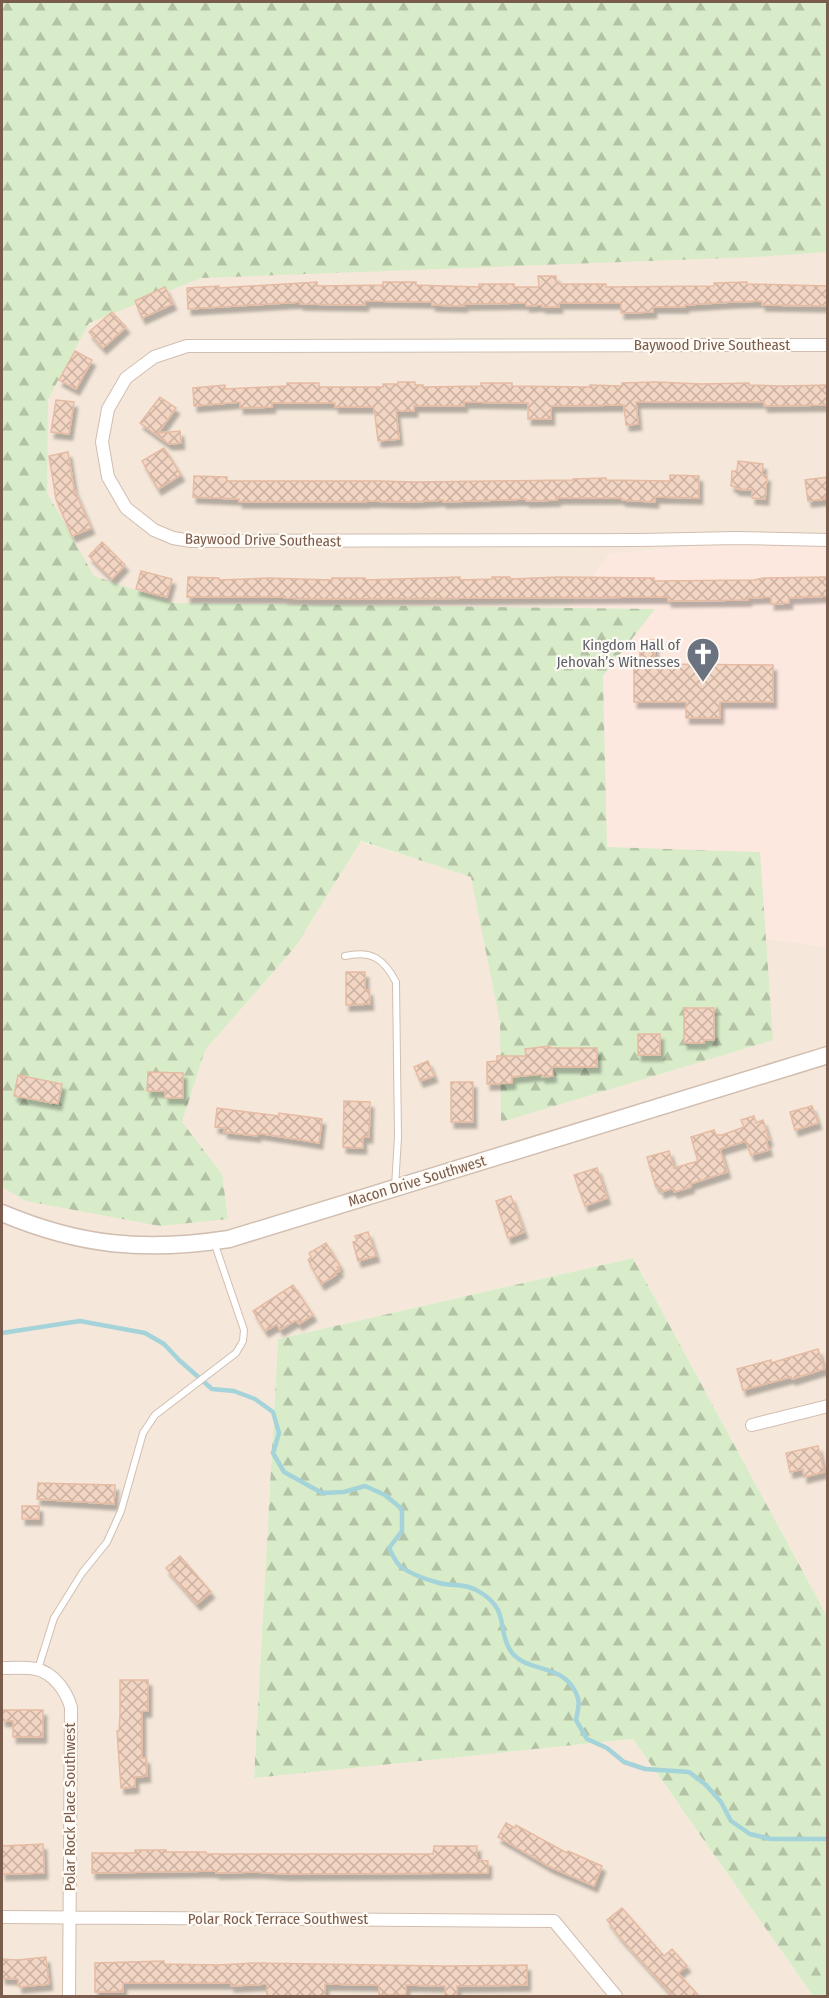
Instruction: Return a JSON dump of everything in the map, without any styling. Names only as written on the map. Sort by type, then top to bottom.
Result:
[{"type":"street","name":"Baywood Drive Southeast","points":[[828,345],[187,346],[154,357],[126,378],[108,409],[102,442],[108,477],[126,508],[154,530],[173,538],[191,541],[736,538],[828,540]]},
{"type":"street","name":"Macon Drive Southwest","points":[[2,1213],[36,1227],[111,1244],[149,1247],[214,1242],[828,1055]]},
{"type":"street","points":[[752,1425],[828,1406]]},
{"type":"street","points":[[2,1668],[38,1669]]},
{"type":"street","name":"Polar Rock Place Southwest","points":[[38,1669],[60,1683],[71,1707],[69,1996]]},
{"type":"street","name":"Polar Rock Terrace Southwest","points":[[2,1917],[554,1921],[616,1996]]},
{"type":"lane","points":[[345,956],[358,953],[374,957],[388,966],[396,982],[398,1137],[395,1188]]},
{"type":"lane","points":[[38,1669],[54,1618],[82,1573],[107,1542],[121,1510],[143,1433],[155,1415],[222,1365],[236,1353],[243,1341],[244,1330],[214,1242]]},
{"type":"shaded area","points":[[827,206],[827,534],[610,554],[546,639],[2,626],[2,253]]},
{"type":"shaded area","points":[[827,534],[827,947],[576,910],[546,639],[610,554]]},
{"type":"shaded area","points":[[359,841],[576,910],[827,947],[827,1616],[633,1258],[278,1339],[254,1777],[633,1739],[813,1996],[2,1996],[2,1063]]},
{"type":"green space","points":[[2,2],[827,2],[827,252],[755,257],[201,278],[89,323],[48,399],[47,493],[94,576],[173,603],[655,609],[603,676],[607,847],[760,852],[773,1040],[501,1122],[500,1022],[471,877],[361,841],[295,947],[205,1050],[182,1122],[222,1174],[228,1219],[160,1226],[26,1201],[2,1187]]},
{"type":"green space","points":[[633,1258],[827,1616],[827,1996],[813,1996],[633,1739],[254,1778],[278,1339]]},
{"type":"building","points":[[538,276],[556,276],[556,284],[606,284],[606,287],[714,286],[714,283],[747,282],[747,284],[828,286],[828,306],[762,305],[762,301],[732,302],[685,305],[685,307],[653,307],[653,312],[621,313],[621,303],[559,303],[559,307],[542,307],[542,305],[526,306],[526,303],[464,304],[464,306],[432,305],[432,302],[365,301],[365,305],[300,304],[300,302],[188,309],[187,288],[317,282],[317,286],[416,282],[416,285],[479,287],[479,284],[514,284],[514,287],[539,287]]},
{"type":"building","points":[[165,287],[173,304],[142,318],[135,301]]},
{"type":"building","points":[[112,312],[126,327],[103,348],[89,332]]},
{"type":"building","points":[[75,351],[92,360],[76,389],[59,380]]},
{"type":"building","points":[[398,382],[415,382],[415,385],[423,385],[423,387],[512,383],[512,386],[590,387],[590,385],[622,386],[622,383],[655,382],[749,383],[749,385],[781,386],[828,385],[828,405],[764,406],[764,402],[636,402],[638,424],[626,425],[624,405],[551,406],[551,419],[528,419],[528,403],[464,402],[464,406],[414,406],[414,411],[396,411],[399,439],[378,441],[374,407],[335,407],[335,403],[272,403],[272,407],[240,408],[240,402],[194,406],[193,388],[225,385],[225,389],[287,386],[287,383],[319,383],[319,387],[383,387],[383,384],[398,384]]},
{"type":"building","points":[[160,397],[176,408],[158,433],[180,431],[181,443],[169,444],[140,423]]},
{"type":"building","points":[[56,400],[74,402],[69,434],[51,432]]},
{"type":"building","points":[[164,448],[181,475],[158,489],[142,461]]},
{"type":"building","points":[[68,452],[74,489],[91,528],[72,536],[56,499],[49,456]]},
{"type":"building","points":[[738,461],[763,464],[762,475],[767,476],[765,499],[752,498],[752,490],[735,489],[736,487],[731,486],[732,471],[737,471]]},
{"type":"building","points":[[670,475],[699,476],[699,498],[655,497],[655,502],[622,500],[622,498],[556,498],[557,500],[526,501],[526,499],[443,502],[443,500],[239,502],[239,499],[193,497],[194,476],[227,477],[227,481],[413,482],[606,478],[606,480],[670,481]]},
{"type":"building","points":[[828,477],[828,496],[825,499],[808,501],[805,480]]},
{"type":"building","points":[[102,542],[125,565],[112,579],[89,556]]},
{"type":"building","points":[[141,571],[172,579],[167,597],[136,589]]},
{"type":"building","points":[[188,577],[219,578],[219,580],[365,578],[365,580],[460,577],[460,580],[492,579],[492,577],[510,577],[510,579],[559,577],[654,578],[654,581],[828,577],[828,596],[789,598],[789,603],[771,604],[771,597],[748,598],[748,600],[668,601],[668,597],[320,599],[187,597]]},
{"type":"building","name":"Kingdom Hall of Jehovah’s Witnesses","points":[[640,640],[655,640],[654,664],[773,665],[773,702],[720,702],[720,718],[686,718],[686,702],[634,702],[634,664],[640,664]]},
{"type":"building","points":[[346,972],[365,972],[365,990],[369,990],[370,1004],[346,1005]]},
{"type":"building","points":[[684,1008],[714,1008],[714,1040],[704,1040],[704,1043],[684,1043]]},
{"type":"building","points":[[638,1034],[660,1034],[660,1055],[638,1055]]},
{"type":"building","points":[[550,1046],[550,1048],[597,1048],[597,1067],[552,1067],[553,1076],[542,1077],[542,1074],[512,1077],[512,1083],[487,1084],[487,1062],[497,1061],[497,1056],[526,1056],[525,1049]]},
{"type":"building","points":[[428,1061],[434,1076],[420,1081],[414,1067]]},
{"type":"building","points":[[148,1072],[183,1073],[183,1098],[165,1098],[165,1091],[147,1091]]},
{"type":"building","points":[[18,1075],[62,1084],[58,1104],[14,1096]]},
{"type":"building","points":[[451,1082],[473,1082],[473,1122],[451,1122]]},
{"type":"building","points":[[344,1101],[370,1102],[369,1137],[363,1137],[363,1148],[343,1147]]},
{"type":"building","points":[[812,1106],[818,1123],[795,1130],[790,1112]]},
{"type":"building","points":[[217,1108],[322,1119],[319,1143],[257,1133],[257,1136],[224,1132],[225,1128],[215,1127]]},
{"type":"building","points":[[754,1116],[756,1123],[763,1120],[769,1140],[766,1141],[769,1150],[751,1155],[746,1141],[720,1149],[727,1172],[690,1184],[691,1187],[674,1192],[673,1188],[661,1192],[659,1186],[656,1187],[647,1157],[669,1151],[674,1168],[698,1161],[691,1137],[714,1130],[716,1135],[722,1135],[744,1127],[741,1120]]},
{"type":"building","points":[[597,1168],[607,1198],[585,1206],[574,1175]]},
{"type":"building","points":[[511,1196],[524,1232],[508,1238],[496,1201]]},
{"type":"building","points":[[368,1232],[376,1256],[358,1261],[353,1242],[357,1241],[355,1236]]},
{"type":"building","points":[[326,1243],[340,1266],[337,1267],[340,1271],[321,1284],[308,1260],[311,1257],[309,1253]]},
{"type":"building","points":[[293,1285],[313,1315],[299,1324],[296,1320],[280,1330],[277,1324],[265,1331],[253,1311]]},
{"type":"building","points":[[818,1349],[824,1369],[743,1390],[737,1369],[771,1360],[771,1363]]},
{"type":"building","points":[[818,1446],[824,1472],[804,1477],[803,1469],[790,1472],[786,1453]]},
{"type":"building","points":[[38,1483],[115,1485],[114,1504],[37,1499]]},
{"type":"building","points":[[22,1506],[39,1506],[39,1519],[22,1519]]},
{"type":"building","points":[[180,1556],[211,1592],[197,1604],[166,1568]]},
{"type":"building","points":[[120,1680],[148,1680],[148,1711],[142,1711],[142,1758],[146,1758],[147,1776],[135,1777],[135,1787],[121,1788],[117,1731],[119,1731],[120,1715]]},
{"type":"building","points":[[2,1710],[43,1710],[43,1737],[13,1737],[13,1721],[2,1720]]},
{"type":"building","points":[[506,1823],[515,1828],[516,1825],[567,1853],[568,1851],[602,1866],[594,1886],[550,1867],[498,1837]]},
{"type":"building","points":[[43,1844],[44,1873],[2,1874],[2,1846]]},
{"type":"building","points":[[434,1846],[477,1846],[477,1860],[488,1861],[488,1873],[285,1874],[216,1873],[216,1871],[92,1873],[92,1853],[166,1850],[166,1852],[206,1852],[206,1854],[433,1854]]},
{"type":"building","points":[[622,1908],[664,1956],[672,1949],[687,1966],[678,1973],[699,1996],[673,1996],[619,1936],[607,1920]]},
{"type":"building","points":[[46,1957],[49,1984],[19,1987],[18,1979],[2,1978],[2,1959]]},
{"type":"building","points":[[164,1961],[164,1964],[219,1965],[253,1963],[527,1965],[527,1985],[457,1986],[457,1996],[445,1996],[445,1986],[406,1985],[406,1995],[379,1995],[379,1985],[325,1984],[325,1996],[267,1996],[267,1984],[231,1986],[231,1983],[123,1983],[123,1992],[95,1992],[95,1963]]},
{"type":"waterway","points":[[2,1333],[80,1321],[145,1333],[164,1344],[212,1389],[234,1391],[255,1399],[273,1412],[279,1433],[273,1453],[284,1472],[322,1493],[344,1492],[365,1486],[385,1495],[402,1509],[402,1531],[389,1548],[397,1563],[410,1572],[430,1580],[477,1590],[491,1601],[500,1614],[506,1642],[517,1658],[565,1678],[572,1686],[579,1700],[576,1720],[587,1739],[607,1748],[624,1762],[645,1769],[689,1772],[706,1785],[721,1802],[731,1821],[750,1834],[771,1839],[828,1839]]},
{"type":"place","name":"Kingdom Hall of Jehovah’s Witnesses","points":[[703,683]]}]
